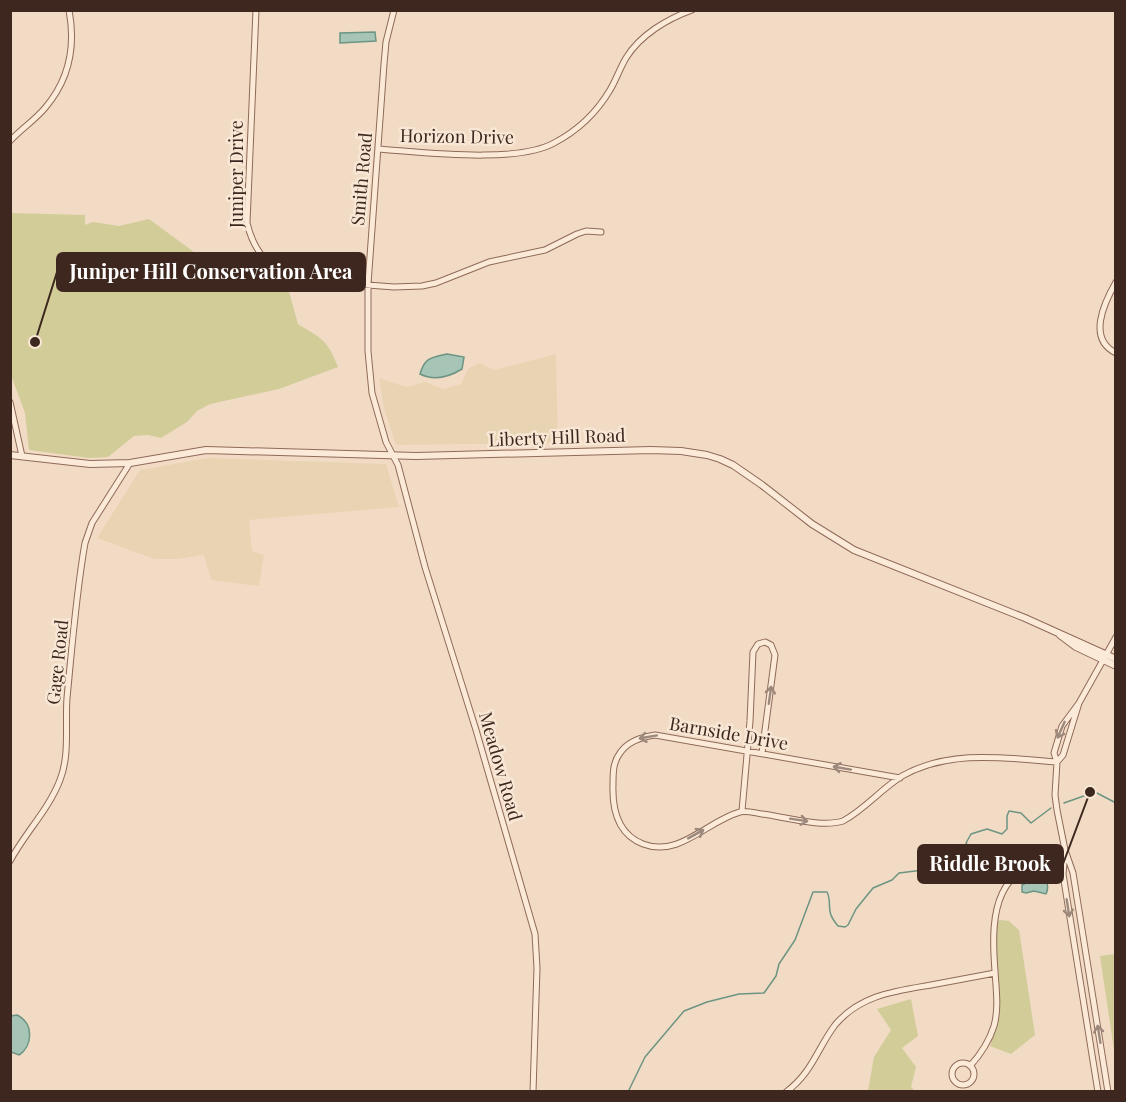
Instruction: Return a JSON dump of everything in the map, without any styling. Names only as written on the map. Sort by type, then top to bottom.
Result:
[{"type":"street","points":[[10,141],[44,109],[60,87],[66,74],[73,32],[69,10]]},
{"type":"street","name":"Juniper Drive","points":[[256,10],[247,223],[256,249],[264,261],[275,270],[302,280],[408,287],[436,283],[476,266],[545,250],[586,231],[601,232]]},
{"type":"street","name":"Smith Road","points":[[394,10],[385,51],[368,284],[368,351],[372,393],[386,442],[394,455]]},
{"type":"street","name":"Horizon Drive","points":[[378,149],[497,154],[519,153],[553,144],[589,117],[602,103],[627,57],[639,42],[670,20],[692,10]]},
{"type":"street","points":[[1116,282],[1105,306],[1099,332],[1103,342],[1116,353]]},
{"type":"street","points":[[10,402],[22,456]]},
{"type":"street","name":"Liberty Hill Road","points":[[10,455],[81,463],[130,463],[206,450],[394,455],[495,455],[651,450],[707,455],[733,465],[812,524],[855,550],[980,599],[1059,635],[1076,647],[1116,666]]},
{"type":"street","name":"Meadow Road","points":[[394,455],[535,934],[537,968],[533,1092]]},
{"type":"street","name":"Gage Road","points":[[10,861],[61,778],[67,699],[85,546],[92,523],[130,463]]},
{"type":"street","points":[[1057,762],[1063,754],[1079,703],[1116,637]]},
{"type":"street","points":[[762,753],[775,655],[774,648],[765,642],[758,644],[753,652],[742,811],[836,824],[850,818],[900,778],[932,764],[966,757],[1057,762]]},
{"type":"street","name":"Liberty Hill Road","points":[[1103,658],[1116,659]]},
{"type":"street","points":[[1079,703],[1069,714],[1058,736],[1054,753],[1057,762],[1055,795],[1065,850],[1073,873],[1108,1092]]},
{"type":"street","name":"Barnside Drive","points":[[742,811],[672,846],[644,845],[627,834],[618,822],[613,802],[613,774],[616,760],[623,748],[634,740],[648,736],[662,736],[900,778]]},
{"type":"street","points":[[970,1066],[983,1051],[994,1025],[997,1002],[993,924],[1000,898],[1007,886],[1024,868],[1042,857],[1065,850]]},
{"type":"street","points":[[1065,850],[1063,874],[1098,1092]]},
{"type":"street","points":[[786,1092],[805,1075],[836,1024],[857,1005],[886,993],[995,973]]},
{"type":"street","points":[[960,1064],[970,1066],[974,1072],[973,1079],[968,1084],[958,1084],[953,1078],[954,1068],[960,1064]]},
{"type":"shaded area","points":[[375,32],[376,41],[340,43],[340,33]]},
{"type":"shaded area","points":[[10,213],[85,215],[85,225],[93,222],[119,226],[149,219],[198,255],[226,272],[258,278],[288,288],[298,324],[327,345],[338,367],[279,389],[210,404],[161,438],[148,435],[134,436],[108,457],[89,458],[29,450],[25,413],[11,375]]},
{"type":"shaded area","points":[[447,354],[464,357],[462,369],[441,377],[420,374],[429,359]]},
{"type":"shaded area","points":[[556,354],[558,443],[396,445],[384,408],[379,378],[406,387],[425,382],[443,389],[461,384],[468,369],[479,363],[495,370]]},
{"type":"shaded area","points":[[208,458],[386,464],[399,507],[249,520],[252,551],[264,555],[259,586],[211,580],[204,555],[178,559],[154,559],[97,538],[140,470]]},
{"type":"shaded area","points":[[1040,876],[1045,877],[1047,881],[1046,894],[1034,891],[1022,892],[1022,885]]},
{"type":"shaded area","points":[[997,921],[1009,921],[1019,930],[1035,1035],[1011,1054],[990,1046],[998,1015],[996,937]]},
{"type":"shaded area","points":[[1116,954],[1115,1057],[1100,956]]},
{"type":"shaded area","points":[[911,999],[918,1036],[902,1048],[916,1067],[911,1087],[915,1091],[868,1091],[874,1057],[891,1030],[877,1009]]},
{"type":"shaded area","points":[[17,1015],[26,1023],[30,1035],[27,1046],[19,1055],[11,1052],[11,1016]]},
{"type":"waterway","points":[[1064,803],[1095,792],[1116,803]]},
{"type":"waterway","points":[[628,1092],[645,1057],[684,1011],[707,1002],[739,994],[764,993],[795,940],[813,892],[827,892],[831,916],[838,926],[845,927],[873,888],[892,880],[899,873],[940,868],[960,872],[975,867],[976,855],[966,843],[971,834],[987,829],[1002,834],[1007,829],[1009,811],[1021,813],[1031,823],[1051,808]]},
{"type":"place","name":"Juniper Hill Conservation Area","points":[[35,342]]},
{"type":"place","name":"Riddle Brook","points":[[1090,792]]}]
